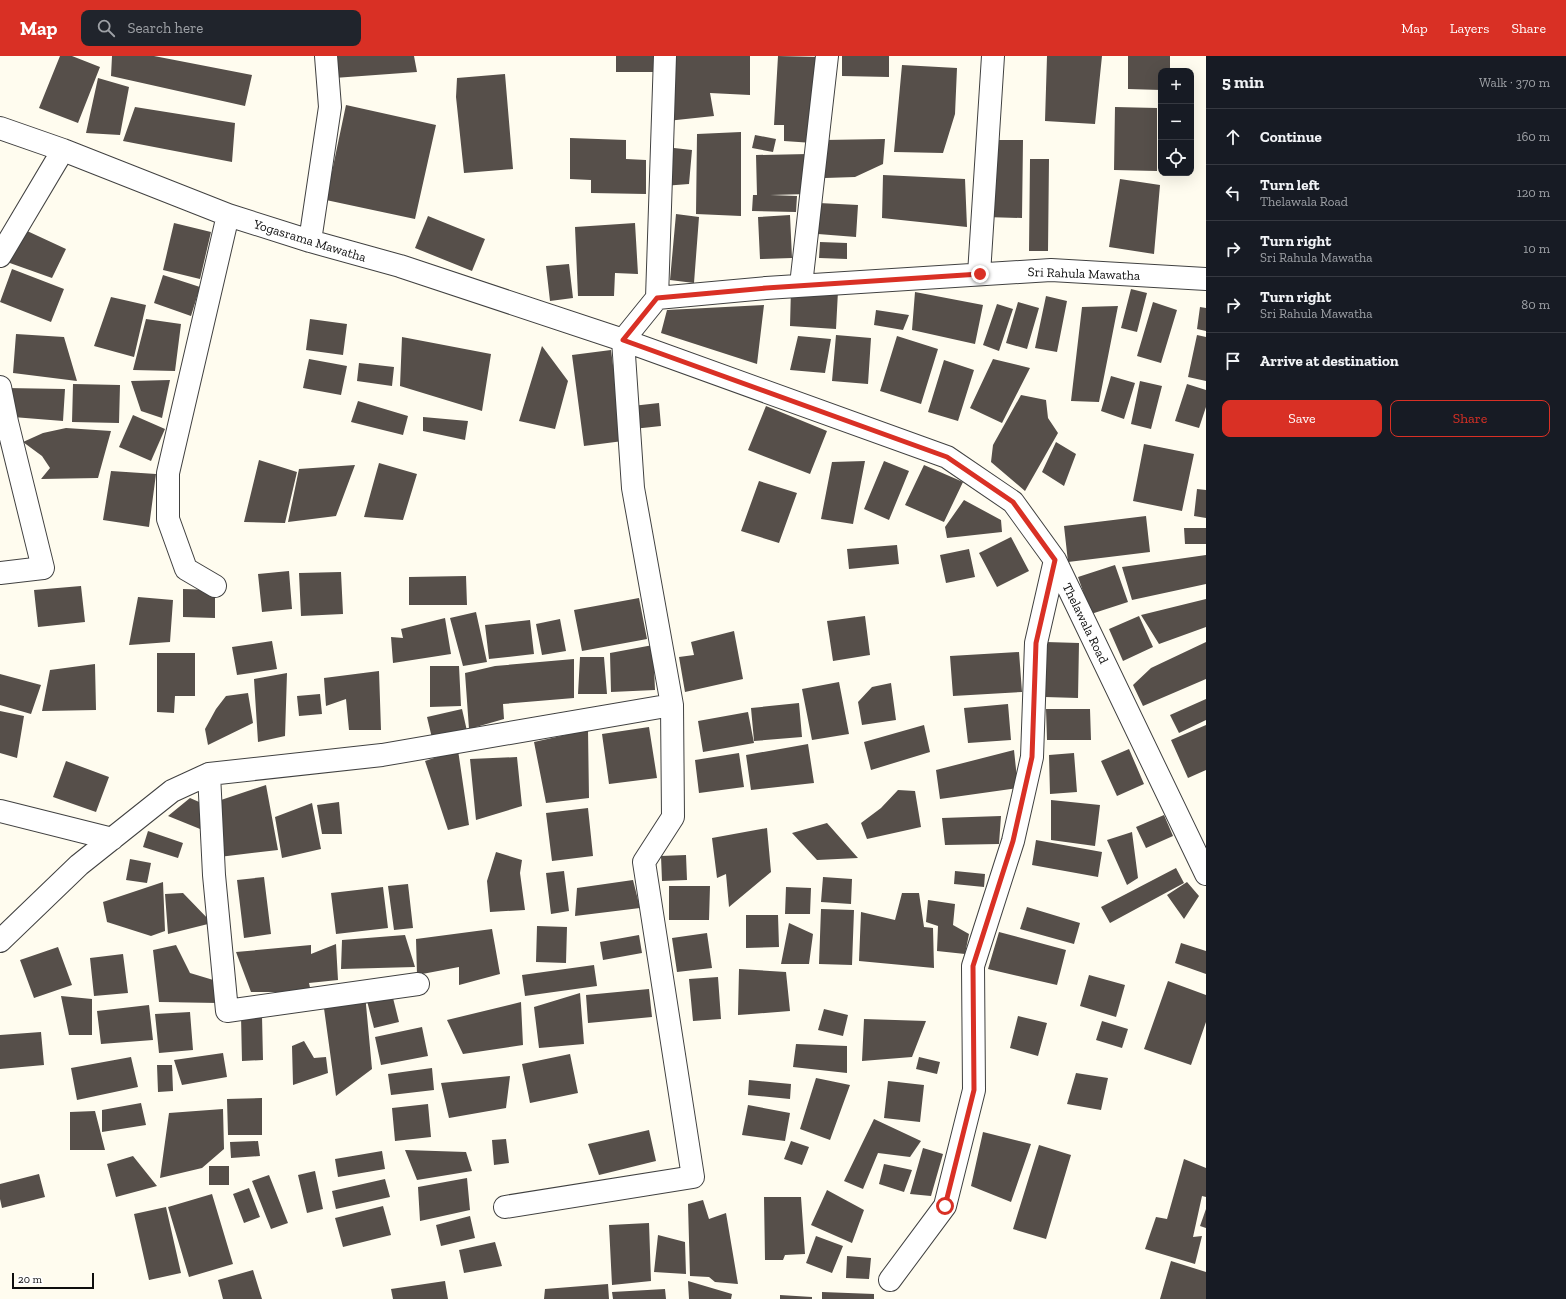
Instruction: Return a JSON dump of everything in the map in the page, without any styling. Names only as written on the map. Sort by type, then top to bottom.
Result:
[{"type":"street","points":[[310,241],[330,107],[326,56]]},
{"type":"street","points":[[505,1207],[693,1177],[644,862],[673,817],[672,705],[633,488],[623,340],[657,298],[665,56]]},
{"type":"street","points":[[801,286],[827,56]]},
{"type":"street","points":[[980,274],[992,56]]},
{"type":"street","name":"Yogasrama Mawatha","points":[[0,128],[63,150],[228,215],[310,241],[400,266],[623,340]]},
{"type":"street","points":[[0,256],[63,150]]},
{"type":"street","points":[[216,586],[186,569],[168,519],[168,473],[228,215]]},
{"type":"street","name":"Sri Rahula Mawatha","points":[[657,298],[801,286],[1051,270],[1206,279]]},
{"type":"street","name":"Thelawala Road","points":[[623,340],[947,457],[1013,502],[1055,560],[1206,874]]},
{"type":"street","points":[[0,387],[43,568],[0,573]]},
{"type":"street","points":[[890,1280],[945,1206],[974,1090],[973,966],[1013,841],[1032,757],[1036,643],[1055,560]]},
{"type":"street","points":[[0,941],[79,865],[172,791],[209,774],[382,755],[672,705]]},
{"type":"street","points":[[209,774],[214,874],[227,1011],[418,984]]},
{"type":"street","points":[[0,812],[112,839]]},
{"type":"building","points":[[60,56],[72,56],[100,67],[78,123],[39,108]]},
{"type":"building","points":[[112,56],[154,56],[252,75],[245,106],[111,76]]},
{"type":"building","points":[[335,56],[414,56],[417,72],[334,78]]},
{"type":"building","points":[[616,56],[661,56],[661,72],[616,72]]},
{"type":"building","points":[[672,56],[750,56],[750,95],[710,93],[714,116],[667,121]]},
{"type":"building","points":[[778,56],[819,57],[813,143],[784,141],[784,125],[774,125]]},
{"type":"building","points":[[842,56],[889,56],[889,77],[842,76]]},
{"type":"building","points":[[1047,56],[1102,56],[1095,124],[1045,121]]},
{"type":"building","points":[[1128,56],[1170,56],[1170,68],[1158,68],[1158,90],[1128,89]]},
{"type":"building","points":[[902,65],[957,68],[955,114],[943,153],[894,152]]},
{"type":"building","points":[[505,74],[513,169],[464,173],[456,97],[457,78]]},
{"type":"building","points":[[98,78],[129,87],[120,135],[86,133]]},
{"type":"building","points":[[346,105],[436,125],[415,219],[326,200]]},
{"type":"building","points":[[135,107],[235,123],[232,162],[123,141]]},
{"type":"building","points":[[1115,107],[1157,108],[1157,171],[1114,170]]},
{"type":"building","points":[[741,132],[741,216],[696,214],[697,134]]},
{"type":"building","points":[[755,135],[776,139],[773,152],[752,148]]},
{"type":"building","points":[[570,138],[626,140],[626,159],[646,160],[646,194],[591,193],[591,180],[570,179]]},
{"type":"building","points":[[885,139],[883,164],[855,177],[825,178],[824,140]]},
{"type":"building","points":[[987,140],[1023,140],[1022,218],[986,217]]},
{"type":"building","points":[[665,147],[692,150],[689,184],[663,186]]},
{"type":"building","points":[[808,154],[809,194],[770,195],[797,196],[796,212],[752,211],[753,195],[757,195],[756,155]]},
{"type":"building","points":[[1030,159],[1049,159],[1048,251],[1029,251]]},
{"type":"building","points":[[883,175],[965,179],[967,227],[882,218]]},
{"type":"building","points":[[1120,179],[1160,185],[1154,254],[1109,247]]},
{"type":"building","points":[[819,203],[858,205],[856,237],[818,234]]},
{"type":"building","points":[[676,214],[699,217],[694,283],[670,280]]},
{"type":"building","points":[[790,215],[792,258],[760,259],[758,217]]},
{"type":"building","points":[[428,216],[485,239],[472,271],[415,248]]},
{"type":"building","points":[[174,223],[211,232],[200,279],[163,270]]},
{"type":"building","points":[[635,223],[638,274],[615,273],[614,296],[578,296],[575,227]]},
{"type":"building","points":[[25,230],[66,249],[52,278],[7,262]]},
{"type":"building","points":[[820,242],[847,243],[847,259],[819,258]]},
{"type":"building","points":[[569,264],[573,298],[550,301],[546,266]]},
{"type":"building","points":[[12,269],[64,289],[51,322],[0,302]]},
{"type":"building","points":[[163,275],[200,287],[191,316],[154,303]]},
{"type":"building","points":[[791,288],[838,291],[836,329],[790,326]]},
{"type":"building","points":[[1131,289],[1147,293],[1137,332],[1121,328]]},
{"type":"building","points":[[915,292],[983,305],[975,344],[912,330]]},
{"type":"building","points":[[1046,296],[1067,301],[1057,352],[1035,348]]},
{"type":"building","points":[[111,297],[146,305],[134,357],[94,346]]},
{"type":"building","points":[[1018,302],[1039,308],[1027,349],[1006,343]]},
{"type":"building","points":[[1153,302],[1177,310],[1161,363],[1137,356]]},
{"type":"building","points":[[997,304],[1013,309],[999,351],[983,345]]},
{"type":"building","points":[[764,305],[757,364],[661,333],[667,310]]},
{"type":"building","points":[[1118,306],[1099,402],[1071,401],[1082,307]]},
{"type":"building","points":[[1200,307],[1206,308],[1206,331],[1197,329]]},
{"type":"building","points":[[876,310],[909,315],[903,330],[874,325]]},
{"type":"building","points":[[146,319],[181,324],[175,371],[133,370]]},
{"type":"building","points":[[310,319],[347,324],[343,355],[306,350]]},
{"type":"building","points":[[16,334],[64,337],[77,381],[13,373]]},
{"type":"building","points":[[836,335],[871,338],[868,384],[832,381]]},
{"type":"building","points":[[1197,335],[1206,337],[1206,381],[1188,377]]},
{"type":"building","points":[[798,336],[831,339],[825,373],[790,370]]},
{"type":"building","points":[[897,336],[938,349],[921,404],[880,391]]},
{"type":"building","points":[[402,337],[491,354],[482,411],[400,386]]},
{"type":"building","points":[[542,346],[568,381],[555,429],[519,421]]},
{"type":"building","points":[[611,350],[623,441],[584,446],[572,355]]},
{"type":"building","points":[[309,359],[347,366],[341,395],[303,388]]},
{"type":"building","points":[[993,359],[1030,368],[1002,423],[970,408]]},
{"type":"building","points":[[944,360],[974,370],[958,421],[928,412]]},
{"type":"building","points":[[359,363],[394,367],[392,386],[357,381]]},
{"type":"building","points":[[1111,376],[1135,383],[1124,419],[1101,411]]},
{"type":"building","points":[[170,380],[162,418],[141,411],[131,381]]},
{"type":"building","points":[[1140,381],[1162,386],[1151,429],[1131,424]]},
{"type":"building","points":[[73,384],[120,385],[119,423],[72,422]]},
{"type":"building","points":[[1187,384],[1206,390],[1206,407],[1199,428],[1175,421]]},
{"type":"building","points":[[6,388],[65,389],[63,421],[13,417]]},
{"type":"building","points":[[1021,395],[1046,400],[1048,418],[1058,433],[1025,491],[991,462],[993,445]]},
{"type":"building","points":[[358,401],[408,416],[403,435],[351,422]]},
{"type":"building","points":[[659,403],[661,426],[633,429],[632,406]]},
{"type":"building","points":[[766,406],[827,431],[810,474],[748,450]]},
{"type":"building","points":[[133,415],[165,429],[151,461],[119,447]]},
{"type":"building","points":[[423,417],[468,421],[465,440],[423,431]]},
{"type":"building","points":[[66,428],[111,431],[98,478],[41,479],[50,468],[42,456],[23,442],[43,433]]},
{"type":"building","points":[[1056,442],[1076,454],[1064,486],[1042,472]]},
{"type":"building","points":[[1144,444],[1194,454],[1182,511],[1133,501]]},
{"type":"building","points":[[259,460],[297,472],[285,523],[244,522]]},
{"type":"building","points":[[865,461],[853,524],[821,519],[832,462]]},
{"type":"building","points":[[884,461],[909,471],[889,520],[864,509]]},
{"type":"building","points":[[379,463],[417,474],[403,520],[364,517]]},
{"type":"building","points":[[355,465],[336,516],[288,522],[299,469]]},
{"type":"building","points":[[924,465],[963,482],[944,522],[905,505]]},
{"type":"building","points":[[111,471],[156,474],[149,527],[103,520]]},
{"type":"building","points":[[759,481],[797,493],[779,543],[741,531]]},
{"type":"building","points":[[1197,489],[1206,490],[1206,518],[1194,516]]},
{"type":"building","points":[[964,500],[1001,520],[1002,532],[947,538],[945,527]]},
{"type":"building","points":[[1146,516],[1150,552],[1068,562],[1064,526]]},
{"type":"building","points":[[1184,528],[1206,528],[1206,544],[1185,544]]},
{"type":"building","points":[[1011,537],[1029,571],[997,587],[979,553]]},
{"type":"building","points":[[897,545],[899,564],[849,569],[847,549]]},
{"type":"building","points":[[969,549],[975,577],[946,583],[940,555]]},
{"type":"building","points":[[1206,555],[1206,584],[1132,600],[1122,567]]},
{"type":"building","points":[[1115,565],[1128,602],[1091,614],[1078,577]]},
{"type":"building","points":[[289,571],[292,609],[262,612],[258,574]]},
{"type":"building","points":[[341,572],[343,614],[301,616],[299,573]]},
{"type":"building","points":[[466,576],[467,605],[409,605],[409,577]]},
{"type":"building","points":[[81,586],[85,622],[38,627],[34,590]]},
{"type":"building","points":[[183,589],[215,590],[215,618],[183,617]]},
{"type":"building","points":[[138,597],[173,600],[170,642],[129,645]]},
{"type":"building","points":[[639,598],[647,639],[582,651],[574,610]]},
{"type":"building","points":[[1206,599],[1206,627],[1159,644],[1141,615]]},
{"type":"building","points":[[476,612],[487,662],[463,666],[450,618]]},
{"type":"building","points":[[865,616],[870,655],[833,661],[827,621]]},
{"type":"building","points":[[1139,616],[1153,647],[1123,661],[1109,629]]},
{"type":"building","points":[[445,618],[451,654],[393,663],[391,637],[403,638],[401,629]]},
{"type":"building","points":[[560,619],[566,651],[542,655],[536,624]]},
{"type":"building","points":[[530,620],[534,654],[489,659],[485,625]]},
{"type":"building","points":[[734,631],[743,679],[685,692],[679,657],[694,655],[691,642]]},
{"type":"building","points":[[272,641],[277,669],[237,675],[232,647]]},
{"type":"building","points":[[1046,642],[1079,643],[1078,698],[1045,697]]},
{"type":"building","points":[[1206,642],[1206,679],[1143,706],[1133,685],[1151,668]]},
{"type":"building","points":[[653,645],[655,690],[611,692],[610,653]]},
{"type":"building","points":[[1019,652],[1022,692],[953,696],[950,656]]},
{"type":"building","points":[[157,653],[195,653],[195,696],[175,696],[174,713],[157,712]]},
{"type":"building","points":[[580,657],[604,657],[607,694],[578,694]]},
{"type":"building","points":[[574,659],[574,698],[503,704],[504,719],[469,729],[465,673],[495,666]]},
{"type":"building","points":[[95,664],[96,710],[42,711],[50,670]]},
{"type":"building","points":[[430,666],[459,666],[461,706],[430,707]]},
{"type":"building","points":[[379,671],[381,730],[349,730],[346,699],[326,706],[324,678]]},
{"type":"building","points":[[287,673],[285,736],[258,742],[254,679]]},
{"type":"building","points":[[0,674],[41,685],[31,714],[0,705]]},
{"type":"building","points":[[839,682],[849,734],[812,740],[802,689]]},
{"type":"building","points":[[891,683],[896,720],[862,725],[858,702],[872,687]]},
{"type":"building","points":[[248,693],[253,723],[208,745],[205,729],[216,709],[226,696]]},
{"type":"building","points":[[320,694],[322,714],[299,716],[297,696]]},
{"type":"building","points":[[1206,699],[1206,720],[1179,733],[1170,715]]},
{"type":"building","points":[[799,703],[802,737],[754,741],[751,708]]},
{"type":"building","points":[[1008,704],[1011,740],[968,743],[964,708]]},
{"type":"building","points":[[462,709],[467,731],[432,738],[427,717]]},
{"type":"building","points":[[1046,709],[1090,709],[1091,740],[1047,740]]},
{"type":"building","points":[[0,711],[24,716],[17,758],[0,753]]},
{"type":"building","points":[[748,712],[754,743],[703,752],[698,721]]},
{"type":"building","points":[[924,725],[930,752],[871,770],[864,742]]},
{"type":"building","points":[[1206,725],[1206,770],[1188,778],[1171,740]]},
{"type":"building","points":[[649,727],[657,778],[609,784],[602,734]]},
{"type":"building","points":[[588,730],[589,798],[546,803],[534,742]]},
{"type":"building","points":[[808,744],[814,783],[751,790],[746,755]]},
{"type":"building","points":[[1129,749],[1144,784],[1117,796],[1101,761]]},
{"type":"building","points":[[458,750],[469,825],[448,830],[425,761]]},
{"type":"building","points":[[1014,750],[1018,788],[940,799],[936,770]]},
{"type":"building","points":[[739,753],[744,787],[699,793],[695,760]]},
{"type":"building","points":[[1074,753],[1077,792],[1050,794],[1049,755]]},
{"type":"building","points":[[517,757],[522,806],[476,820],[470,759]]},
{"type":"building","points":[[66,761],[109,777],[96,812],[53,797]]},
{"type":"building","points":[[266,785],[278,850],[219,857],[215,802]]},
{"type":"building","points":[[898,790],[915,791],[921,827],[867,839],[861,823],[881,808]]},
{"type":"building","points":[[190,798],[206,805],[210,833],[168,816]]},
{"type":"building","points":[[1051,800],[1100,805],[1095,846],[1051,840]]},
{"type":"building","points":[[339,802],[342,834],[322,834],[317,805]]},
{"type":"building","points":[[312,803],[321,849],[282,858],[275,817]]},
{"type":"building","points":[[588,808],[593,856],[552,861],[546,813]]},
{"type":"building","points":[[1164,815],[1173,836],[1146,848],[1136,827]]},
{"type":"building","points":[[1001,816],[999,844],[945,845],[942,818]]},
{"type":"building","points":[[827,823],[858,858],[817,860],[792,833]]},
{"type":"building","points":[[767,828],[771,872],[729,907],[726,874],[717,878],[712,838]]},
{"type":"building","points":[[148,831],[183,843],[178,858],[143,847]]},
{"type":"building","points":[[1132,832],[1138,878],[1127,885],[1107,840]]},
{"type":"building","points":[[1036,840],[1102,852],[1098,877],[1032,865]]},
{"type":"building","points":[[496,852],[522,860],[520,873],[525,910],[490,912],[487,881]]},
{"type":"building","points":[[686,855],[687,880],[662,881],[661,856]]},
{"type":"building","points":[[130,859],[151,863],[147,883],[126,880]]},
{"type":"building","points":[[1176,868],[1184,883],[1110,923],[1101,907]]},
{"type":"building","points":[[564,871],[569,911],[551,914],[546,873]]},
{"type":"building","points":[[955,871],[985,874],[984,887],[954,884]]},
{"type":"building","points":[[264,877],[271,934],[244,938],[237,880]]},
{"type":"building","points":[[823,877],[852,879],[851,904],[821,902]]},
{"type":"building","points":[[633,880],[640,908],[575,916],[577,888]]},
{"type":"building","points":[[163,882],[165,931],[151,936],[107,922],[103,902]]},
{"type":"building","points":[[1187,882],[1199,896],[1184,919],[1167,895]]},
{"type":"building","points":[[408,884],[413,928],[394,930],[388,886]]},
{"type":"building","points":[[669,886],[710,886],[709,920],[669,920]]},
{"type":"building","points":[[383,887],[388,928],[336,934],[331,893]]},
{"type":"building","points":[[786,887],[811,888],[810,914],[785,914]]},
{"type":"building","points":[[183,893],[212,923],[168,934],[165,894]]},
{"type":"building","points":[[902,893],[919,893],[924,927],[933,928],[934,968],[859,961],[861,912],[895,920]]},
{"type":"building","points":[[928,900],[955,904],[953,925],[969,934],[965,954],[937,951],[938,926],[926,922]]},
{"type":"building","points":[[1027,907],[1080,923],[1074,944],[1020,929]]},
{"type":"building","points":[[821,909],[854,910],[852,965],[819,964]]},
{"type":"building","points":[[746,915],[778,915],[779,947],[746,948]]},
{"type":"building","points":[[789,923],[813,934],[809,964],[781,964]]},
{"type":"building","points":[[537,926],[567,927],[566,963],[536,962]]},
{"type":"building","points":[[492,929],[500,974],[459,985],[459,967],[417,975],[416,939]]},
{"type":"building","points":[[999,932],[1066,950],[1057,985],[988,969]]},
{"type":"building","points":[[707,933],[712,968],[677,972],[672,938]]},
{"type":"building","points":[[405,935],[415,967],[341,969],[342,940]]},
{"type":"building","points":[[639,935],[642,953],[603,960],[600,942]]},
{"type":"building","points":[[1181,943],[1206,951],[1206,974],[1175,963]]},
{"type":"building","points":[[336,944],[338,980],[309,983],[311,992],[251,992],[236,952],[311,945],[311,954]]},
{"type":"building","points":[[176,945],[190,973],[220,982],[218,1003],[159,1002],[153,950]]},
{"type":"building","points":[[58,947],[72,985],[34,998],[20,960]]},
{"type":"building","points":[[123,954],[128,993],[94,996],[90,958]]},
{"type":"building","points":[[594,965],[597,986],[525,996],[522,975]]},
{"type":"building","points":[[739,969],[786,972],[790,1011],[738,1015]]},
{"type":"building","points":[[1089,975],[1125,985],[1116,1017],[1080,1006]]},
{"type":"building","points":[[718,977],[721,1019],[693,1021],[689,979]]},
{"type":"building","points":[[1168,981],[1206,995],[1206,1022],[1191,1065],[1144,1049]]},
{"type":"building","points":[[649,989],[652,1017],[588,1023],[586,995]]},
{"type":"building","points":[[391,990],[399,1022],[374,1028],[366,997]]},
{"type":"building","points":[[580,993],[584,1044],[539,1048],[534,1007]]},
{"type":"building","points":[[365,994],[372,1069],[336,1096],[323,1001]]},
{"type":"building","points":[[61,996],[92,999],[92,1035],[69,1035]]},
{"type":"building","points":[[521,1002],[523,1045],[463,1054],[447,1020]]},
{"type":"building","points":[[149,1005],[153,1040],[101,1044],[97,1011]]},
{"type":"building","points":[[824,1009],[848,1015],[843,1036],[818,1030]]},
{"type":"building","points":[[190,1012],[193,1050],[159,1053],[155,1014]]},
{"type":"building","points":[[241,1016],[262,1016],[263,1060],[242,1061]]},
{"type":"building","points":[[1018,1016],[1047,1023],[1038,1056],[1010,1048]]},
{"type":"building","points":[[864,1019],[926,1021],[912,1057],[862,1061]]},
{"type":"building","points":[[1102,1021],[1128,1029],[1122,1048],[1096,1040]]},
{"type":"building","points":[[422,1027],[428,1056],[381,1065],[375,1037]]},
{"type":"building","points":[[41,1032],[44,1065],[0,1069],[0,1035]]},
{"type":"building","points":[[304,1041],[314,1058],[326,1057],[328,1073],[293,1085],[292,1046]]},
{"type":"building","points":[[796,1044],[847,1046],[847,1073],[793,1067]]},
{"type":"building","points":[[223,1053],[227,1077],[182,1085],[174,1060]]},
{"type":"building","points":[[570,1054],[578,1093],[530,1103],[522,1064]]},
{"type":"building","points":[[131,1057],[138,1087],[77,1100],[71,1068]]},
{"type":"building","points":[[919,1057],[940,1062],[937,1074],[916,1069]]},
{"type":"building","points":[[157,1065],[172,1065],[173,1091],[158,1092]]},
{"type":"building","points":[[432,1068],[434,1090],[391,1095],[388,1074]]},
{"type":"building","points":[[1076,1073],[1108,1078],[1101,1110],[1067,1104]]},
{"type":"building","points":[[510,1076],[506,1108],[449,1118],[441,1083]]},
{"type":"building","points":[[816,1078],[850,1085],[830,1140],[800,1129]]},
{"type":"building","points":[[749,1080],[791,1084],[790,1099],[748,1095]]},
{"type":"building","points":[[888,1081],[924,1085],[920,1122],[884,1118]]},
{"type":"building","points":[[262,1098],[262,1135],[228,1135],[227,1099]]},
{"type":"building","points":[[141,1103],[146,1125],[102,1132],[102,1110]]},
{"type":"building","points":[[428,1104],[431,1137],[395,1141],[392,1108]]},
{"type":"building","points":[[748,1105],[790,1113],[785,1141],[742,1135]]},
{"type":"building","points":[[223,1109],[224,1149],[202,1168],[160,1178],[169,1113]]},
{"type":"building","points":[[95,1111],[105,1150],[70,1150],[70,1112]]},
{"type":"building","points":[[874,1119],[921,1141],[910,1157],[878,1153],[863,1189],[844,1181]]},
{"type":"building","points":[[649,1130],[656,1161],[599,1175],[588,1144]]},
{"type":"building","points":[[983,1132],[1031,1144],[1011,1202],[971,1186]]},
{"type":"building","points":[[506,1139],[509,1163],[494,1165],[492,1140]]},
{"type":"building","points":[[258,1141],[260,1156],[231,1158],[230,1142]]},
{"type":"building","points":[[791,1141],[809,1147],[802,1165],[784,1159]]},
{"type":"building","points":[[1039,1145],[1071,1155],[1046,1239],[1013,1229]]},
{"type":"building","points":[[923,1148],[943,1154],[931,1196],[910,1194]]},
{"type":"building","points":[[405,1150],[466,1152],[472,1171],[417,1180]]},
{"type":"building","points":[[382,1151],[385,1169],[338,1177],[335,1159]]},
{"type":"building","points":[[133,1156],[157,1186],[116,1197],[107,1164]]},
{"type":"building","points":[[1184,1159],[1206,1168],[1206,1197],[1202,1196],[1193,1237],[1202,1236],[1195,1264],[1145,1249],[1156,1217],[1167,1219]]},
{"type":"building","points":[[884,1164],[912,1170],[904,1192],[879,1184]]},
{"type":"building","points":[[209,1166],[229,1166],[229,1185],[209,1185]]},
{"type":"building","points":[[315,1171],[323,1209],[307,1213],[298,1175]]},
{"type":"building","points":[[39,1174],[45,1197],[2,1208],[0,1199],[0,1184]]},
{"type":"building","points":[[269,1175],[288,1223],[271,1229],[252,1181]]},
{"type":"building","points":[[467,1178],[470,1210],[420,1221],[418,1187]]},
{"type":"building","points":[[385,1179],[390,1197],[336,1209],[332,1191]]},
{"type":"building","points":[[249,1188],[260,1217],[244,1223],[233,1194]]},
{"type":"building","points":[[827,1190],[864,1210],[852,1243],[811,1225]]},
{"type":"building","points":[[212,1194],[233,1264],[189,1277],[168,1207]]},
{"type":"building","points":[[764,1197],[801,1197],[805,1254],[785,1255],[783,1260],[765,1260]]},
{"type":"building","points":[[703,1200],[709,1219],[726,1213],[738,1284],[715,1282],[709,1277],[690,1276],[688,1204]]},
{"type":"building","points":[[383,1206],[391,1235],[343,1247],[335,1218]]},
{"type":"building","points":[[166,1207],[181,1273],[149,1280],[134,1214]]},
{"type":"building","points":[[1206,1209],[1206,1228],[1200,1226]]},
{"type":"building","points":[[470,1216],[475,1238],[441,1246],[436,1225]]},
{"type":"building","points":[[649,1223],[651,1281],[612,1285],[609,1225]]},
{"type":"building","points":[[658,1235],[685,1242],[686,1274],[654,1272]]},
{"type":"building","points":[[816,1236],[843,1246],[832,1273],[806,1263]]},
{"type":"building","points":[[495,1242],[502,1266],[464,1273],[459,1250]]},
{"type":"building","points":[[847,1256],[871,1258],[869,1279],[846,1278]]},
{"type":"building","points":[[1171,1261],[1206,1272],[1206,1299],[1160,1299]]},
{"type":"building","points":[[253,1270],[262,1299],[223,1299],[218,1280]]},
{"type":"building","points":[[445,1281],[448,1299],[393,1299],[391,1289]]},
{"type":"building","points":[[688,1281],[732,1294],[731,1299],[689,1299]]},
{"type":"building","points":[[608,1284],[609,1299],[544,1299],[545,1289]]},
{"type":"building","points":[[665,1289],[666,1299],[613,1299],[612,1292]]},
{"type":"building","points":[[822,1292],[874,1294],[874,1299],[822,1299]]},
{"type":"building","points":[[780,1295],[812,1297],[812,1299],[780,1299]]},
{"type":"route","points":[[945,1206],[974,1090],[973,966],[1013,841],[1032,757],[1036,643],[1055,560],[1013,502],[947,457],[623,340],[657,298],[766,288],[980,274]]}]
